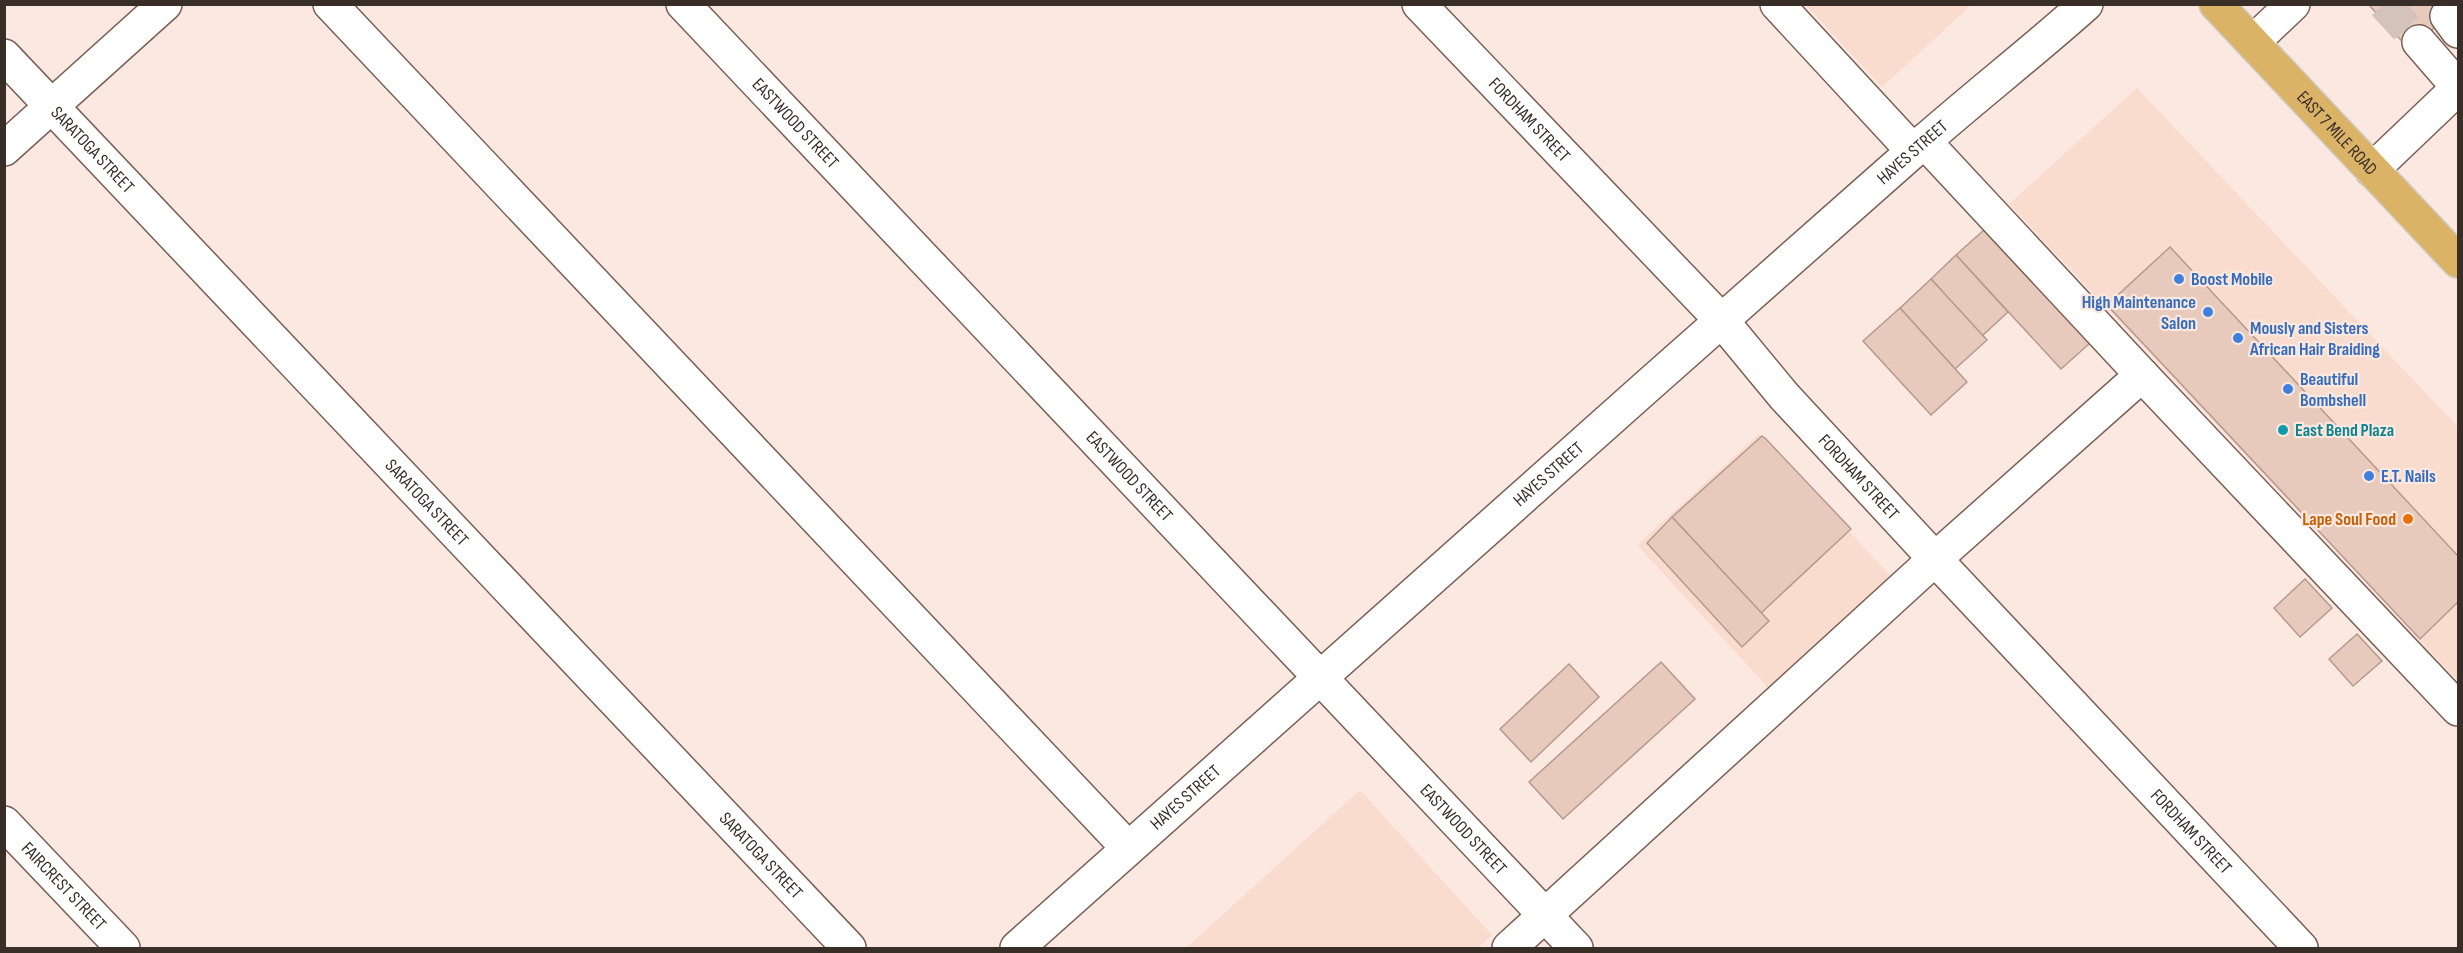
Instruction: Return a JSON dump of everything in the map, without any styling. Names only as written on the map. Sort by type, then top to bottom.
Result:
[{"type":"main road","name":"EAST 7 MILE ROAD","points":[[2216,4],[2458,261]]},
{"type":"street","points":[[4,149],[165,4]]},
{"type":"street","points":[[330,4],[1128,848]]},
{"type":"street","name":"EASTWOOD STREET","points":[[683,4],[1576,948]]},
{"type":"street","name":"FORDHAM STREET","points":[[1419,4],[1722,321],[1785,396],[1935,559],[2301,948]]},
{"type":"street","points":[[1777,4],[2142,375],[2458,709]]},
{"type":"street","name":"HAYES STREET","points":[[1017,948],[1319,676],[1919,146],[2026,58],[2086,4]]},
{"type":"street","points":[[2253,42],[2293,4]]},
{"type":"street","points":[[2372,170],[2458,88],[2419,42]]},
{"type":"street","name":"SARATOGA STREET","points":[[4,56],[849,948]]},
{"type":"street","points":[[1509,948],[1935,559],[2142,375]]},
{"type":"street","name":"FAIRCREST STREET","points":[[4,823],[123,948]]},
{"type":"shaded area","points":[[1806,5],[1971,5],[1882,87]]},
{"type":"shaded area","name":"East Bend Plaza","points":[[2137,88],[2458,427],[2458,681],[2009,204]]},
{"type":"shaded area","points":[[1759,434],[1895,581],[1773,693],[1637,545]]},
{"type":"shaded area","points":[[1360,790],[1492,935],[1478,948],[1186,948]]},
{"type":"building","points":[[2368,4],[2458,4],[2458,6],[2410,50]]},
{"type":"building","points":[[1985,229],[2090,343],[2061,369],[1956,255]]},
{"type":"building","name":"East Bend Plaza","points":[[2170,247],[2458,556],[2458,602],[2420,639],[2107,305]]},
{"type":"building","points":[[1956,255],[2008,312],[1982,336],[1931,279]]},
{"type":"building","points":[[1931,279],[1987,340],[1955,369],[1900,308]]},
{"type":"building","points":[[1900,308],[1967,382],[1931,415],[1863,341]]},
{"type":"building","points":[[1762,436],[1851,529],[1761,613],[1672,517]]},
{"type":"building","points":[[1672,517],[1769,621],[1742,647],[1647,543]]},
{"type":"building","points":[[2305,579],[2332,608],[2300,637],[2274,608]]},
{"type":"building","points":[[2357,634],[2382,661],[2353,686],[2329,659]]},
{"type":"building","points":[[1661,662],[1695,699],[1563,819],[1529,782]]},
{"type":"building","points":[[1569,664],[1599,697],[1531,762],[1500,729]]},
{"type":"tunnel","points":[[2384,4],[2419,42]]},
{"type":"place","name":"Boost Mobile","points":[[2179,279]]},
{"type":"place","name":"High Maintenance Salon","points":[[2208,312]]},
{"type":"place","name":"Mously and Sisters African Hair Braiding","points":[[2238,338]]},
{"type":"place","name":"Beautiful Bombshell","points":[[2288,389]]},
{"type":"place","name":"East Bend Plaza","points":[[2283,430]]},
{"type":"place","name":"E.T. Nails","points":[[2369,476]]},
{"type":"place","name":"Lape Soul Food","points":[[2408,519]]}]
